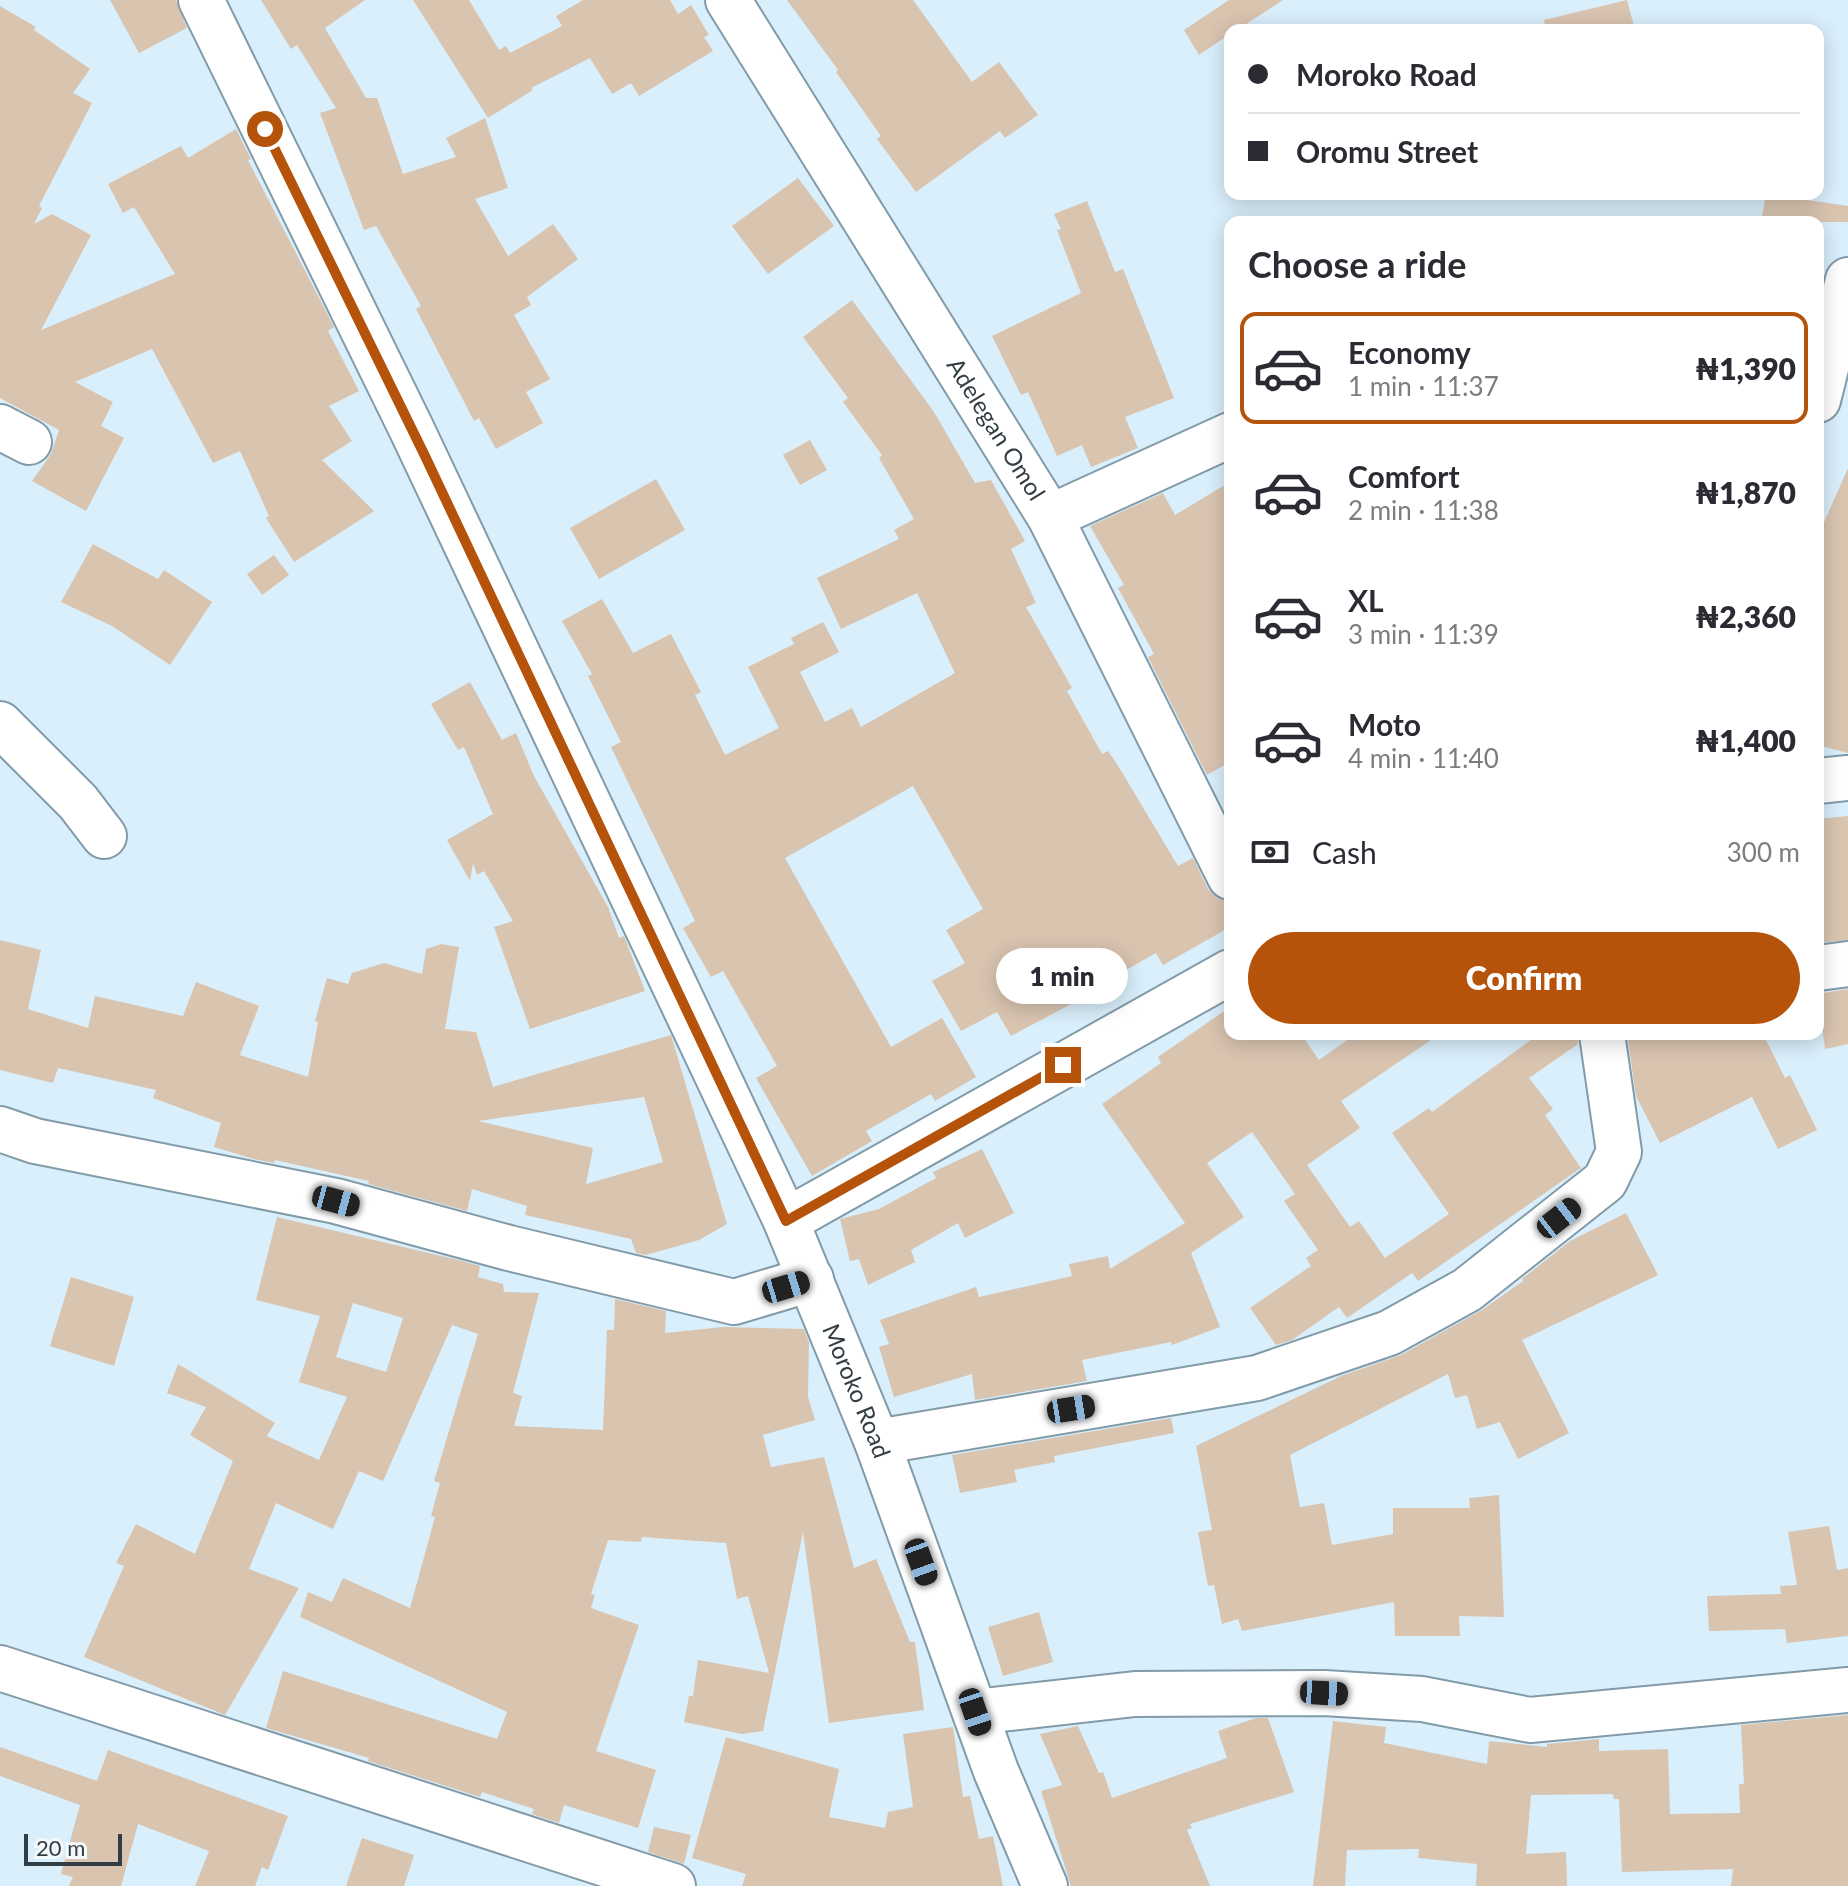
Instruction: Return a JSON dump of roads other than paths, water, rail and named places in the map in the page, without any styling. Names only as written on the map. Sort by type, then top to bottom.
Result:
[{"type":"street","name":"Adelegan Omol","points":[[728,0],[1050,517],[1224,865]]},
{"type":"street","name":"Moroko Road","points":[[217,7],[786,1221],[877,1442],[975,1712],[1045,1886]]},
{"type":"street","points":[[1824,376],[1848,280]]},
{"type":"street","points":[[1050,517],[1224,438]]},
{"type":"street","points":[[0,724],[69,791],[104,836]]},
{"type":"street","points":[[1824,780],[1848,778]]},
{"type":"street","points":[[1824,967],[1848,964]]},
{"type":"street","points":[[786,1221],[1224,975]]},
{"type":"street","points":[[877,1442],[1257,1378],[1389,1333],[1467,1290],[1605,1181],[1619,1152],[1603,1040]]},
{"type":"street","points":[[0,1129],[35,1141],[336,1201],[509,1248],[734,1302],[811,1279]]},
{"type":"street","points":[[0,1668],[673,1886]]},
{"type":"street","points":[[975,1712],[1135,1694],[1324,1693],[1422,1699],[1530,1720],[1848,1690]]}]
